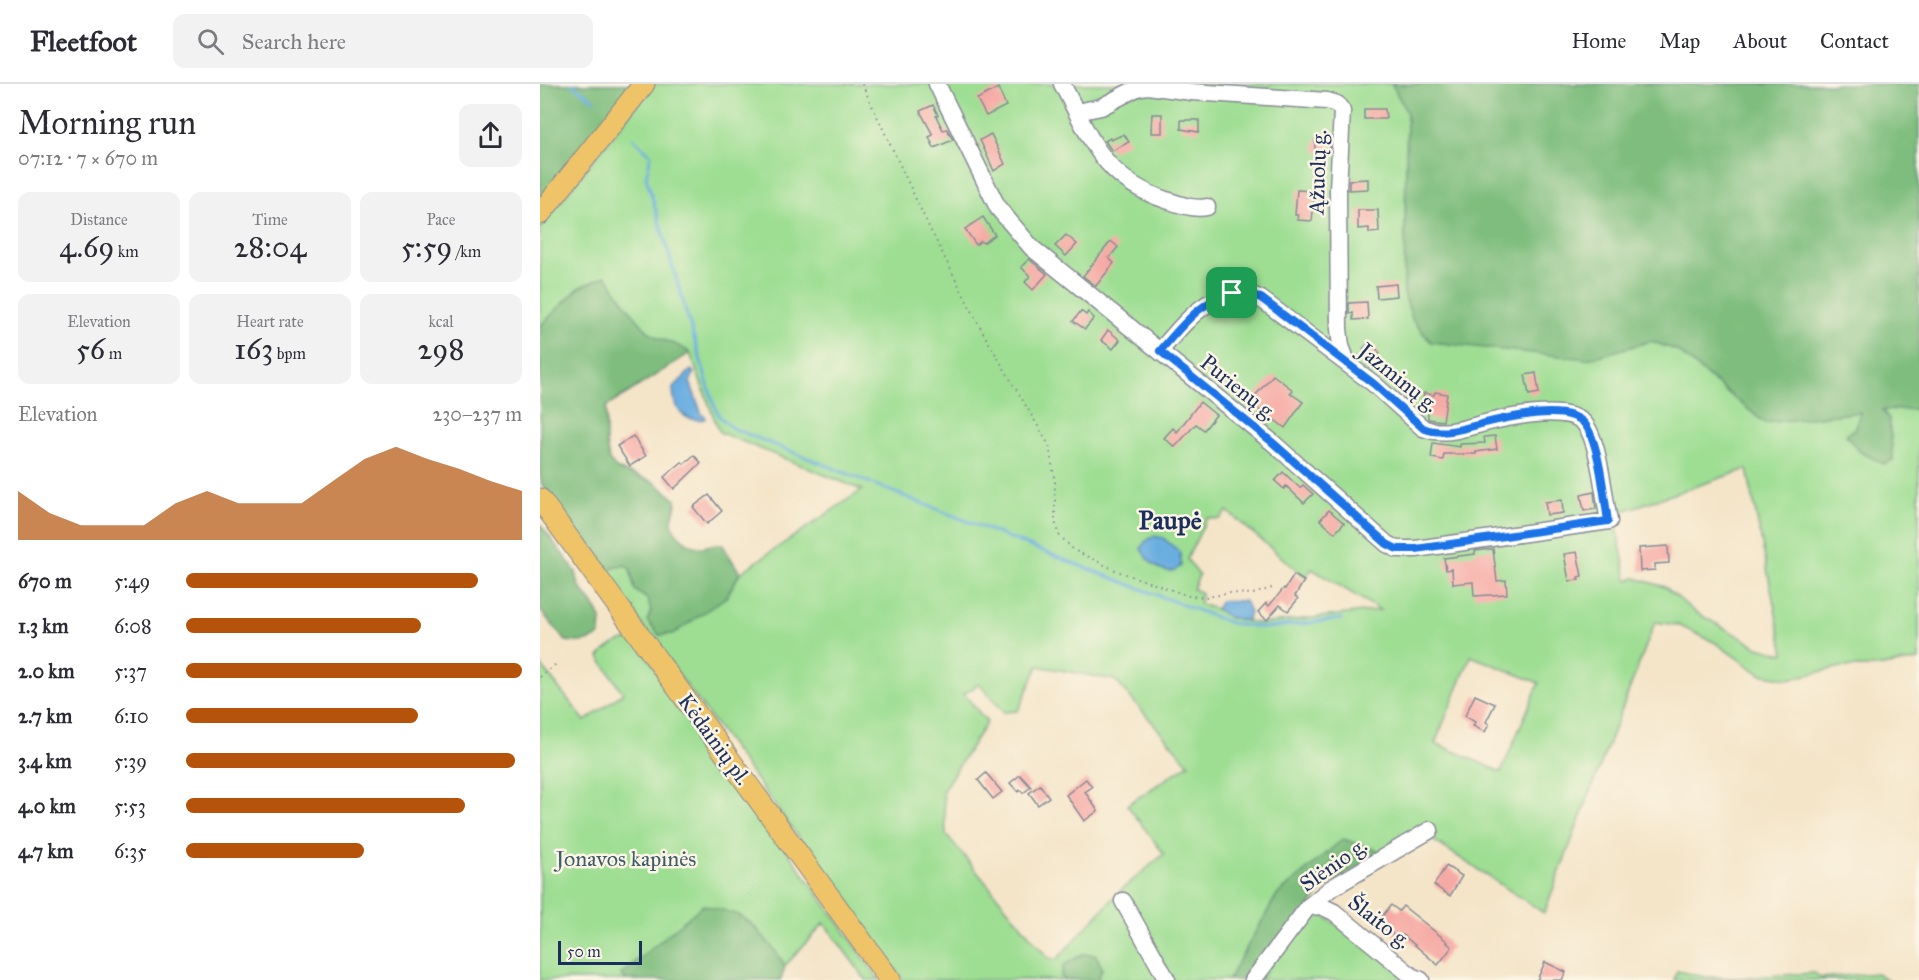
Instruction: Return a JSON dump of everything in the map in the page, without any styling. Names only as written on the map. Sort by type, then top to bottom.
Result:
[{"type":"main road","points":[[540,214],[644,84]]},
{"type":"main road","name":"Kėdainių pl.","points":[[540,499],[890,980]]},
{"type":"street","name":"Purienų g.","points":[[938,84],[998,208],[1032,248],[1272,442],[1387,544],[1397,549],[1416,549],[1608,521]]},
{"type":"street","points":[[1062,84],[1107,164],[1132,184],[1153,195],[1191,208],[1207,207]]},
{"type":"street","name":"Ąžuolų g.","points":[[1077,112],[1101,107],[1137,88],[1148,86],[1192,92],[1327,101],[1337,104],[1342,111],[1338,189],[1339,329],[1341,346],[1348,363]]},
{"type":"street","name":"Jazminų g.","points":[[1160,351],[1189,318],[1206,305],[1220,297],[1242,292],[1261,298],[1348,363],[1423,428],[1432,432],[1443,432],[1543,413],[1571,415],[1578,418],[1589,432],[1595,447],[1608,521]]},
{"type":"street","name":"Slėnio g.","points":[[1253,980],[1308,908],[1329,889],[1430,830]]},
{"type":"street","points":[[1123,901],[1167,980]]},
{"type":"street","name":"Šlaito g.","points":[[1308,908],[1321,906],[1334,912],[1413,977],[1421,980]]},
{"type":"path","points":[[862,84],[929,227],[982,331],[1049,445],[1055,483],[1054,520],[1058,534],[1074,550],[1109,567],[1190,596],[1253,594],[1272,588]]},
{"type":"path","points":[[540,677],[556,664]]},
{"type":"green space","points":[[540,84],[634,84],[540,204]]},
{"type":"green space","points":[[653,84],[1392,84],[1407,113],[1404,294],[1587,359],[1651,341],[1676,350],[1765,423],[1860,412],[1856,428],[1847,435],[1883,464],[1893,460],[1889,419],[1882,410],[1919,409],[1919,660],[1876,667],[1841,667],[1788,679],[1760,674],[1714,642],[1678,625],[1655,622],[1544,913],[1433,840],[1382,852],[1277,895],[1228,980],[1173,980],[1127,898],[1121,892],[1123,901],[1164,980],[1098,980],[1102,968],[1062,976],[1065,980],[903,980],[849,905],[849,900],[841,895],[626,603],[605,570],[625,565],[630,569],[635,590],[648,599],[651,611],[726,597],[740,573],[862,490],[721,433],[690,353],[654,336],[644,327],[606,276],[540,326],[540,228]],"holes":[[[1747,469],[1784,653],[1758,647],[1695,612],[1665,587],[1635,578],[1627,580],[1614,514]],[[1227,511],[1305,577],[1312,569],[1380,610],[1261,624],[1228,617],[1216,609],[1200,604],[1201,593],[1193,589],[1199,575],[1187,559],[1207,518],[1220,519]],[[1471,656],[1539,683],[1501,772],[1435,743]],[[1038,666],[1115,680],[1189,764],[1127,805],[1164,854],[1120,891],[1056,960],[1047,957],[946,834],[943,790],[987,722],[964,694],[979,684],[1004,712],[1018,711]]]},
{"type":"green space","points":[[1392,84],[1919,84],[1919,409],[1882,410],[1889,419],[1893,460],[1884,464],[1860,452],[1846,435],[1856,428],[1860,412],[1765,423],[1676,350],[1651,341],[1587,359],[1431,342],[1413,321],[1404,294],[1407,113]]},
{"type":"green space","points":[[606,276],[649,332],[690,353],[606,407],[606,443],[609,460],[617,469],[654,482],[676,500],[672,523],[679,536],[698,547],[722,544],[740,573],[726,597],[673,634],[659,635],[647,621],[651,611],[648,600],[635,590],[630,569],[625,565],[605,570],[542,485],[540,474],[540,326],[580,287]]},
{"type":"green space","points":[[540,524],[576,572],[579,586],[601,619],[600,634],[589,641],[566,641],[540,610]]},
{"type":"green space","name":"Jonavos kapinės","points":[[628,639],[638,644],[880,980],[866,980],[824,923],[785,966],[777,953],[741,917],[621,974],[626,980],[540,980],[540,664],[585,721],[623,693],[599,657],[612,645]]},
{"type":"green space","points":[[1343,839],[1382,852],[1321,890],[1260,980],[1228,980],[1277,895]]},
{"type":"green space","points":[[703,905],[736,914],[753,925],[785,966],[781,980],[626,980],[621,974]]},
{"type":"green space","points":[[1308,907],[1360,940],[1408,980],[1260,980]]},
{"type":"green space","points":[[1083,954],[1096,955],[1102,968],[1098,980],[1065,980],[1061,976],[1064,965]]},
{"type":"green space","points":[[1677,971],[1705,977],[1737,978],[1814,973],[1821,978],[1877,973],[1888,980],[1674,980]]},
{"type":"water","points":[[691,370],[694,373],[690,382],[705,419],[691,419],[681,413],[675,402],[673,388]]},
{"type":"water","points":[[1154,536],[1163,538],[1180,552],[1181,566],[1176,570],[1159,568],[1141,549],[1145,542]]},
{"type":"water","points":[[1221,601],[1245,601],[1250,612],[1247,621],[1228,617],[1216,609]]},
{"type":"building","points":[[998,88],[1006,106],[986,116],[977,99]]},
{"type":"building","points":[[933,105],[943,130],[947,129],[953,140],[934,148],[929,137],[933,135],[920,111]]},
{"type":"building","points":[[1364,109],[1385,109],[1386,119],[1364,119]]},
{"type":"building","points":[[1152,114],[1162,114],[1162,133],[1151,133]]},
{"type":"building","points":[[1181,120],[1199,120],[1199,132],[1181,129]]},
{"type":"building","points":[[991,134],[1005,164],[994,171],[980,140]]},
{"type":"building","points":[[1124,134],[1129,142],[1112,151],[1105,141]]},
{"type":"building","points":[[1315,140],[1330,141],[1329,153],[1315,152]]},
{"type":"building","points":[[1368,179],[1368,189],[1349,190],[1349,180]]},
{"type":"building","points":[[1297,190],[1315,191],[1312,221],[1297,220],[1298,215],[1295,215]]},
{"type":"building","points":[[1358,210],[1378,210],[1379,232],[1369,233],[1369,228],[1358,229]]},
{"type":"building","points":[[983,217],[995,235],[976,245],[965,229]]},
{"type":"building","points":[[1066,235],[1077,244],[1066,256],[1055,246]]},
{"type":"building","points":[[1111,241],[1118,247],[1109,258],[1114,263],[1096,286],[1083,276]]},
{"type":"building","points":[[1029,259],[1047,274],[1033,290],[1025,282],[1030,276],[1021,267]]},
{"type":"building","points":[[1396,284],[1397,296],[1377,298],[1376,286]]},
{"type":"building","points":[[1367,302],[1368,319],[1353,320],[1353,313],[1349,314],[1349,303]]},
{"type":"building","points":[[1081,311],[1086,315],[1088,312],[1094,318],[1085,329],[1073,321]]},
{"type":"building","points":[[1108,330],[1120,340],[1113,349],[1101,340]]},
{"type":"building","points":[[1370,342],[1380,353],[1368,364],[1361,355]]},
{"type":"building","points":[[1536,373],[1539,393],[1529,395],[1525,375]]},
{"type":"building","points":[[1273,375],[1293,390],[1290,393],[1303,402],[1285,428],[1268,415],[1267,417],[1250,402]]},
{"type":"building","points":[[1435,392],[1447,394],[1443,421],[1428,419],[1428,412],[1422,411],[1424,393],[1434,395]]},
{"type":"building","points":[[1200,402],[1216,415],[1204,430],[1196,424],[1175,447],[1164,438],[1173,428],[1177,432]]},
{"type":"building","points":[[633,436],[646,456],[630,466],[617,446]]},
{"type":"building","points":[[1495,436],[1497,449],[1476,452],[1476,454],[1444,454],[1443,460],[1431,458],[1433,443],[1460,447],[1460,444],[1485,443],[1484,437]]},
{"type":"building","points":[[694,455],[701,463],[674,489],[664,477]]},
{"type":"building","points":[[1283,472],[1300,488],[1303,485],[1313,494],[1304,503],[1286,486],[1284,489],[1275,481]]},
{"type":"building","points":[[1594,492],[1596,509],[1584,511],[1581,495]]},
{"type":"building","points":[[709,495],[722,511],[707,524],[693,507]]},
{"type":"building","points":[[1562,500],[1563,513],[1547,515],[1545,502]]},
{"type":"building","points":[[1329,510],[1344,523],[1335,533],[1320,520]]},
{"type":"building","points":[[1668,546],[1669,563],[1655,564],[1655,570],[1640,571],[1639,548]]},
{"type":"building","points":[[1493,549],[1497,581],[1506,580],[1507,594],[1474,596],[1473,582],[1453,584],[1452,569],[1446,570],[1444,558]]},
{"type":"building","points":[[1577,552],[1582,576],[1578,577],[1579,580],[1569,581],[1564,554]]},
{"type":"building","points":[[1294,575],[1304,581],[1295,596],[1298,599],[1288,611],[1280,605],[1267,620],[1258,612],[1266,603],[1269,606]]},
{"type":"building","points":[[1475,695],[1495,704],[1486,722],[1489,724],[1485,732],[1473,726],[1475,722],[1465,716]]},
{"type":"building","points":[[986,773],[1002,792],[993,799],[978,780]]},
{"type":"building","points":[[1020,775],[1031,787],[1023,793],[1020,790],[1018,792],[1010,783]]},
{"type":"building","points":[[1086,779],[1092,787],[1085,792],[1098,811],[1084,821],[1066,795]]},
{"type":"building","points":[[1040,785],[1049,797],[1038,805],[1029,793]]},
{"type":"building","points":[[1446,866],[1462,876],[1450,896],[1434,885]]},
{"type":"building","points":[[1391,905],[1399,911],[1403,906],[1452,947],[1438,965],[1403,935],[1400,940],[1385,928],[1387,925],[1380,919]]},
{"type":"building","points":[[1545,962],[1566,972],[1562,980],[1537,980]]},
{"type":"waterway","points":[[572,84],[594,100]]},
{"type":"waterway","points":[[633,138],[651,155],[646,177],[713,402],[719,416],[732,428],[1231,623],[1265,628],[1342,619]]},
{"type":"district","name":"Paupė","points":[[1170,520]]},
{"type":"route","points":[[1242,292],[1261,298],[1348,363],[1423,428],[1432,432],[1443,432],[1543,413],[1571,415],[1578,418],[1585,424],[1595,447],[1608,521],[1416,549],[1397,549],[1387,544],[1272,442],[1160,351],[1189,318],[1206,305],[1232,293],[1242,292]]}]
